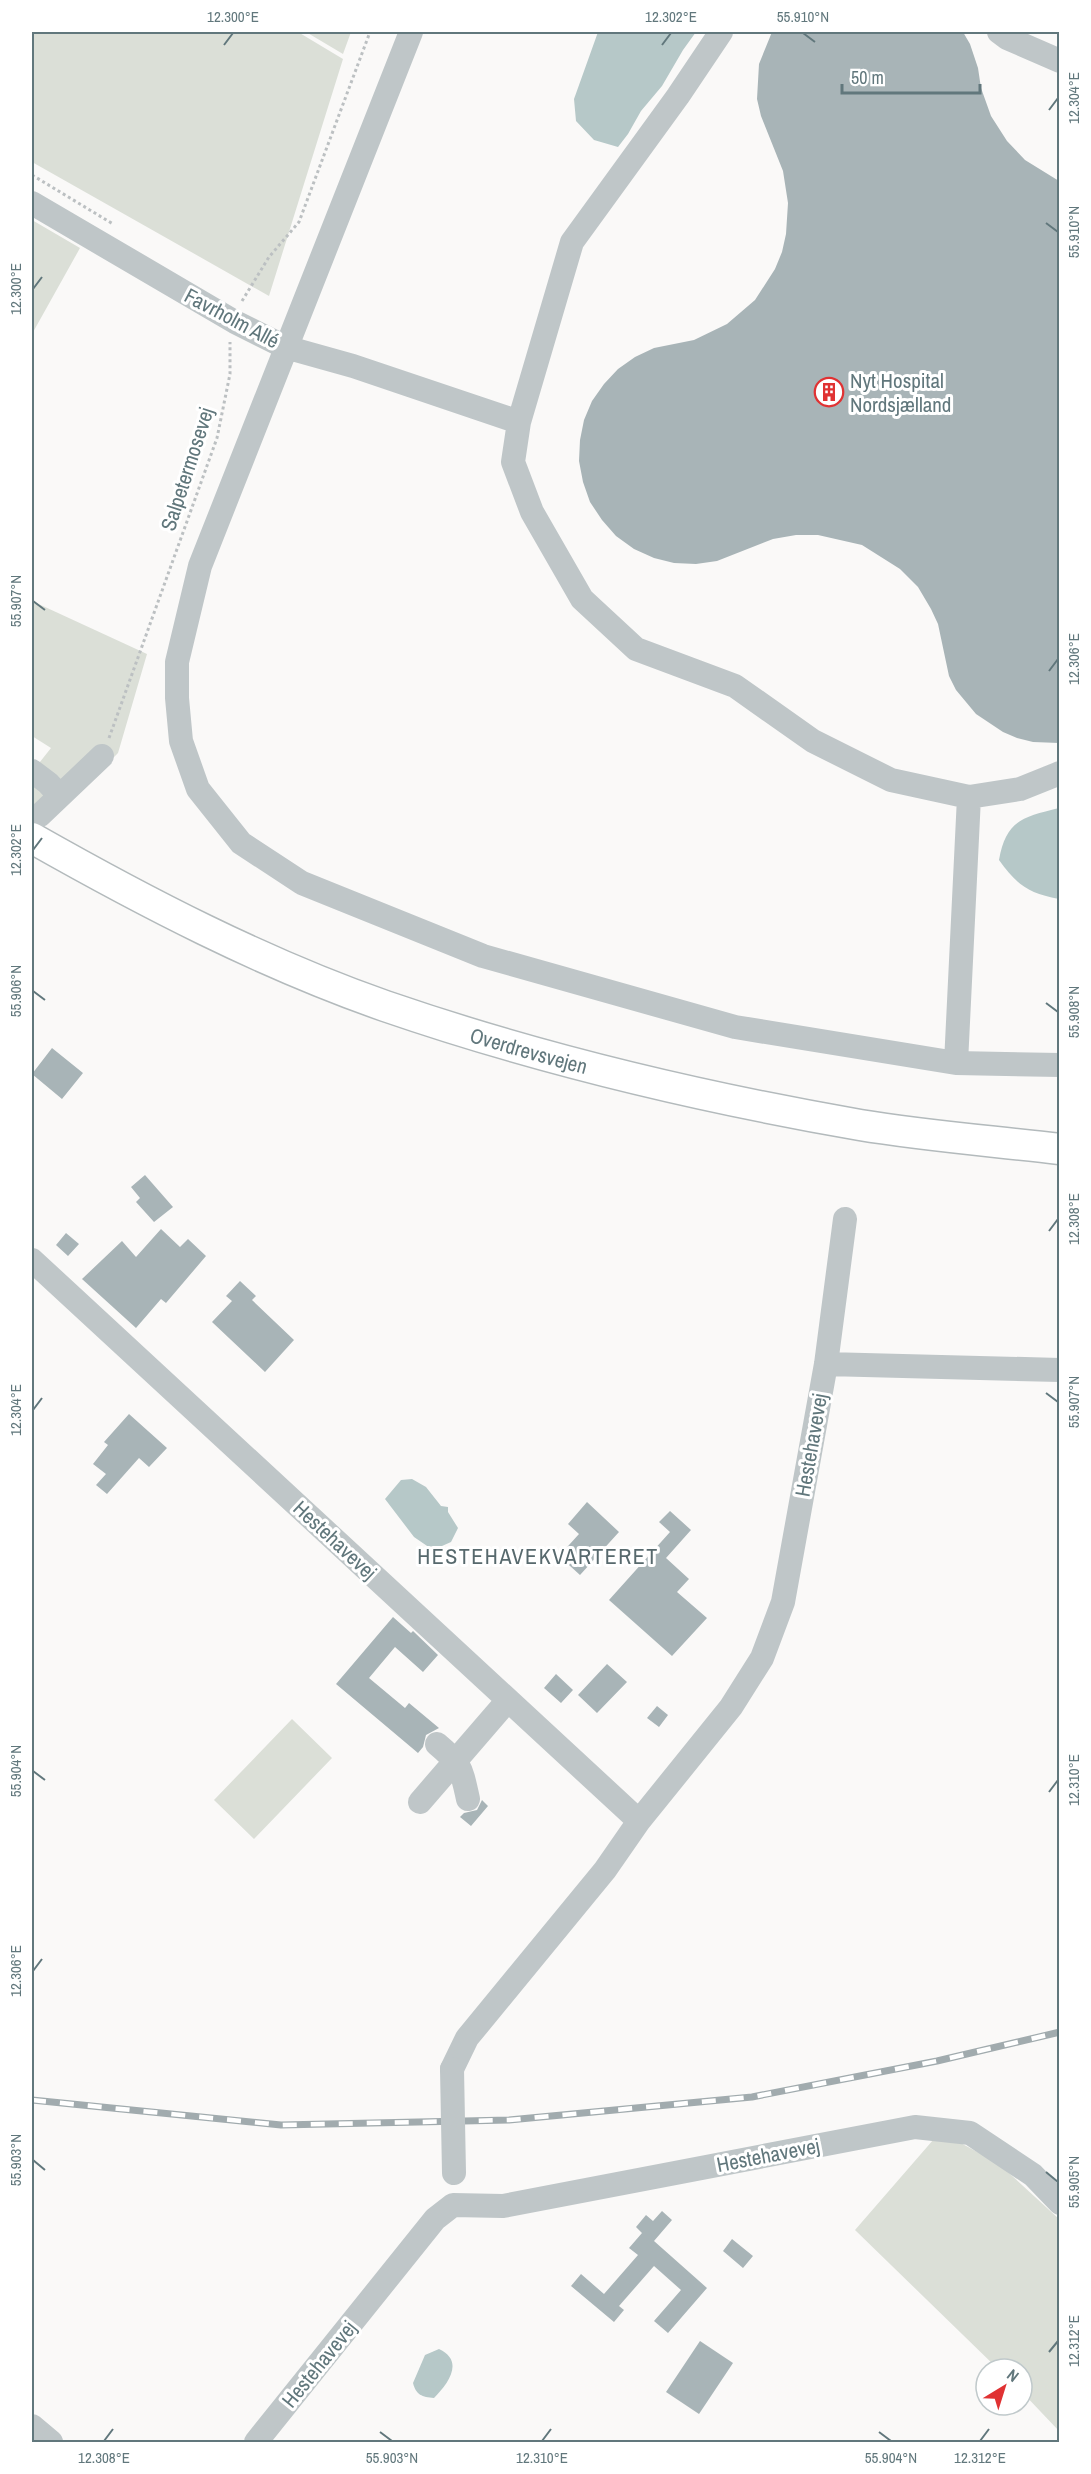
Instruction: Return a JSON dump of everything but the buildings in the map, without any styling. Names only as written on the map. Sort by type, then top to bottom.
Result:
[{"type":"main road","name":"Overdrevsvejen","points":[[36,827],[180,918],[275,963],[384,1006],[587,1066],[682,1090],[862,1125],[1059,1149]]},
{"type":"street","points":[[411,32],[200,566],[177,662],[177,698],[181,741],[198,789],[241,843],[302,883],[483,956],[735,1027],[956,1062],[1059,1065]]},
{"type":"street","points":[[721,32],[573,242],[519,422],[513,462],[532,512],[582,599],[636,649],[735,686],[813,741],[891,780],[969,797],[1020,789],[1059,773]]},
{"type":"street","points":[[999,32],[1007,38],[1059,61]]},
{"type":"street","name":"Favrholm Allé","points":[[32,203],[235,322],[285,347],[353,366],[519,422]]},
{"type":"street","points":[[36,827],[60,796],[102,756]]},
{"type":"street","points":[[32,771],[60,796]]},
{"type":"street","points":[[956,1062],[969,797]]},
{"type":"street","points":[[826,1364],[845,1219]]},
{"type":"street","name":"Hestehavevej","points":[[32,1260],[639,1821]]},
{"type":"street","name":"Hestehavevej","points":[[453,2205],[452,2068],[467,2038],[605,1870],[639,1821],[731,1707],[762,1658],[783,1602],[826,1364],[1059,1370]]},
{"type":"street","points":[[420,1802],[508,1700]]},
{"type":"street","points":[[437,1744],[456,1760],[463,1776],[468,1799]]},
{"type":"street","name":"Hestehavevej","points":[[256,2442],[435,2219],[453,2205],[503,2206],[915,2127],[970,2133],[1033,2175],[1059,2203]]},
{"type":"street","points":[[32,2426],[51,2442]]},
{"type":"path","name":"Salpetermosevej","points":[[102,756],[217,438],[230,374],[230,340],[235,322],[246,294],[269,257],[299,222],[370,32]]},
{"type":"shaded area","points":[[32,32],[298,32],[343,59],[269,296],[32,162]]},
{"type":"shaded area","points":[[306,32],[351,32],[343,54]]},
{"type":"shaded area","points":[[598,32],[696,32],[662,86],[641,111],[618,147],[594,140],[576,121],[574,99]]},
{"type":"shaded area","points":[[32,220],[80,248],[32,334]]},
{"type":"shaded area","points":[[32,601],[147,654],[118,753],[52,819],[32,807],[32,772],[51,748],[32,736]]},
{"type":"shaded area","points":[[1060,808],[1059,899],[1024,887],[999,860],[1006,836],[1018,822],[1035,814]]},
{"type":"shaded area","points":[[412,1479],[426,1487],[441,1506],[448,1507],[448,1512],[458,1528],[451,1542],[433,1550],[414,1537],[385,1499],[401,1480]]},
{"type":"shaded area","points":[[292,1719],[332,1758],[254,1839],[214,1800]]},
{"type":"shaded area","points":[[940,2132],[998,2163],[1059,2219],[1059,2431],[1034,2405],[1034,2357],[986,2357],[855,2230]]},
{"type":"shaded area","points":[[439,2349],[451,2360],[452,2373],[434,2398],[423,2396],[418,2393],[413,2383],[425,2355]]},
{"type":"railway","points":[[32,2100],[281,2125],[509,2120],[752,2097],[937,2061],[1060,2032]]},
{"type":"place","name":"Nyt Hospital Nordsjælland","points":[[829,392]]},
{"type":"district","name":"HESTEHAVEKVARTERET","points":[[538,1556]]}]
